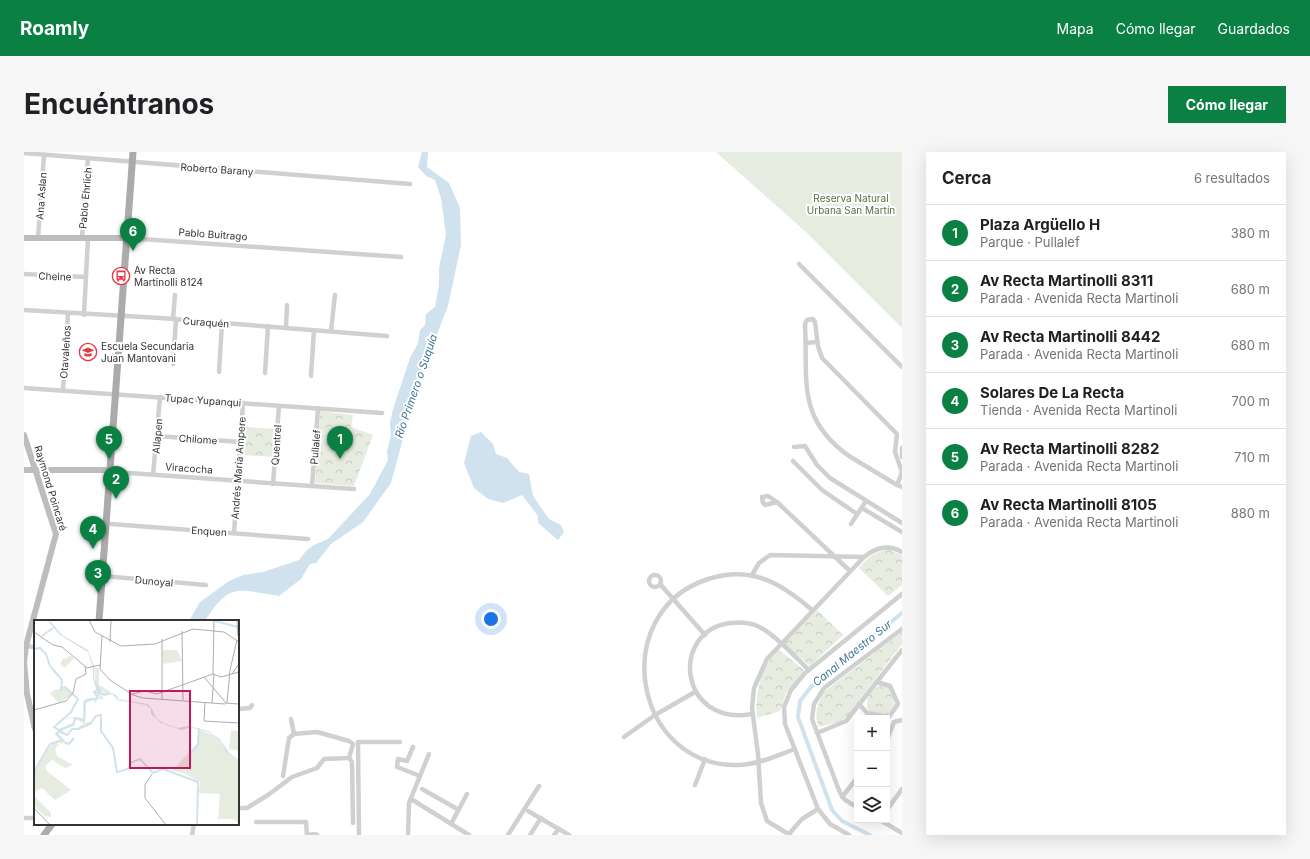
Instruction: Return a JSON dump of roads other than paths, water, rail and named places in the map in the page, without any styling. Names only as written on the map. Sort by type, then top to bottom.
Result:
[{"type":"main road","points":[[104,620],[105,576],[135,162],[134,152]]},
{"type":"main road","points":[[135,162],[138,152]]},
{"type":"main road","points":[[99,620],[111,524],[113,471]]},
{"type":"main road","points":[[39,835],[45,825]]},
{"type":"main road","points":[[44,835],[51,825]]},
{"type":"street","name":"Roberto Barany","points":[[24,153],[410,184]]},
{"type":"street","name":"Ana Aslan","points":[[38,238],[44,155]]},
{"type":"street","name":"Pablo Ehrlich","points":[[84,315],[88,158]]},
{"type":"street","name":"Pablo Buitrago","points":[[24,238],[129,238],[401,256]]},
{"type":"street","points":[[799,264],[902,367]]},
{"type":"street","name":"Cheine","points":[[24,274],[86,277]]},
{"type":"street","points":[[173,364],[175,295]]},
{"type":"street","points":[[332,331],[335,295]]},
{"type":"street","points":[[286,328],[287,305]]},
{"type":"street","name":"Curaquén","points":[[24,310],[84,315],[174,319],[387,336]]},
{"type":"street","name":"Otavaleños","points":[[62,390],[68,314]]},
{"type":"street","points":[[811,319],[815,322],[820,355],[897,434],[895,452],[902,472],[900,486],[843,452],[823,431],[810,406],[806,390],[806,343],[805,324],[807,320],[811,319]]},
{"type":"street","points":[[219,372],[222,323]]},
{"type":"street","points":[[264,373],[268,326]]},
{"type":"street","points":[[310,376],[314,330]]},
{"type":"street","points":[[806,343],[817,342]]},
{"type":"street","name":"Tupac Yupanqui","points":[[24,388],[382,413]]},
{"type":"street","name":"Allapen","points":[[153,475],[160,397]]},
{"type":"street","name":"Andrés María Ampere","points":[[234,533],[243,403]]},
{"type":"street","name":"Quentrel","points":[[274,484],[279,406]]},
{"type":"street","name":"Pullalef","points":[[312,486],[318,408]]},
{"type":"street","name":"Raymond Poincaré","points":[[24,435],[56,534],[25,646],[24,663],[27,694],[34,725]]},
{"type":"street","name":"Chilome","points":[[157,436],[240,442]]},
{"type":"street","points":[[794,447],[805,446],[817,465],[830,478],[902,523]]},
{"type":"street","points":[[902,448],[902,456]]},
{"type":"street","points":[[793,461],[822,490],[858,514]]},
{"type":"street","name":"Viracocha","points":[[24,470],[113,471],[354,489]]},
{"type":"street","points":[[851,524],[866,501]]},
{"type":"street","points":[[777,502],[850,571]]},
{"type":"street","points":[[862,508],[902,532]]},
{"type":"street","name":"Enquen","points":[[111,524],[308,539]]},
{"type":"street","points":[[818,810],[802,819],[790,834],[769,823],[764,814],[760,798],[759,763],[752,714],[752,701],[756,681],[767,659],[780,644],[864,557],[872,550],[881,547],[891,548],[902,552]]},
{"type":"street","points":[[752,576],[759,563],[770,556],[832,555],[864,557]]},
{"type":"street","points":[[794,749],[759,763],[732,765],[705,760],[693,754],[672,738],[662,727],[655,715],[645,685],[644,656],[649,637],[656,620],[673,600],[694,585],[714,577],[730,575],[752,576],[783,586],[812,610]]},
{"type":"street","name":"Dunoyal","points":[[105,576],[206,585]]},
{"type":"street","points":[[660,584],[705,634]]},
{"type":"street","points":[[849,835],[830,824],[818,810],[785,724],[784,707],[791,690],[809,670],[902,594]]},
{"type":"street","points":[[752,714],[736,716],[718,712],[705,703],[695,692],[690,663],[695,648],[705,634],[718,626],[748,623],[764,630],[809,670]]},
{"type":"street","points":[[854,805],[842,797],[812,714],[814,704],[821,692],[902,628]]},
{"type":"street","points":[[818,733],[844,724],[902,650]]},
{"type":"street","points":[[877,682],[890,686],[900,705],[890,716]]},
{"type":"street","points":[[624,737],[655,715],[695,692]]},
{"type":"street","points":[[859,704],[867,713],[878,715]]},
{"type":"street","points":[[239,709],[250,708],[252,705]]},
{"type":"street","points":[[291,718],[294,734]]},
{"type":"street","points":[[890,718],[894,722]]},
{"type":"street","points":[[894,722],[902,720]]},
{"type":"street","points":[[890,732],[894,722]]},
{"type":"street","points":[[283,776],[289,738],[294,734],[317,732],[349,741],[353,746],[348,758]]},
{"type":"street","points":[[359,835],[358,742],[400,742]]},
{"type":"street","points":[[413,748],[409,760],[398,759],[397,767],[420,776]]},
{"type":"street","points":[[408,835],[408,811],[410,799],[429,754]]},
{"type":"street","points":[[239,808],[247,808],[268,795],[292,777],[317,768],[324,759],[348,758],[352,762],[353,823]]},
{"type":"street","points":[[695,784],[705,760]]},
{"type":"street","points":[[842,797],[854,782]]},
{"type":"street","points":[[508,835],[539,786]]},
{"type":"street","points":[[422,789],[459,810]]},
{"type":"street","points":[[890,806],[902,789]]},
{"type":"street","points":[[452,824],[467,794]]},
{"type":"street","points":[[410,799],[469,835]]},
{"type":"street","points":[[528,810],[569,835]]},
{"type":"street","points":[[530,835],[541,818]]},
{"type":"street","points":[[256,822],[306,822],[307,835],[317,835]]},
{"type":"street","points":[[885,823],[902,833]]},
{"type":"street","points":[[192,835],[194,825]]},
{"type":"street","points":[[554,835],[559,828]]},
{"type":"water","points":[[422,152],[428,152],[427,167],[449,183],[460,208],[461,245],[448,306],[430,352],[413,388],[408,420],[391,483],[363,522],[331,544],[316,563],[310,564],[301,579],[279,596],[236,591],[221,599],[206,620],[190,620],[200,602],[229,581],[243,575],[263,572],[299,560],[306,551],[314,545],[328,539],[370,494],[388,460],[387,451],[391,435],[390,423],[393,409],[410,358],[418,343],[420,330],[425,325],[426,314],[435,307],[439,285],[439,268],[446,235],[441,198],[435,180],[426,176],[418,167]]},
{"type":"water","points":[[481,432],[493,444],[496,454],[507,458],[519,472],[529,474],[533,496],[549,519],[561,525],[564,532],[558,540],[538,523],[538,516],[522,495],[503,503],[488,499],[474,488],[464,463],[471,436]]},
{"type":"waterway","name":"Río Primero o Suquía","points":[[409,400],[421,370]]},
{"type":"waterway","name":"Canal Maestro Sur","points":[[870,835],[842,821],[832,810],[798,717],[800,701],[811,687],[902,613]]},
{"type":"place","name":"Av Recta Martinolli 8105","points":[[133,251]]},
{"type":"place","name":"Av Recta Martinolli 8124","points":[[121,276]]},
{"type":"place","name":"Escuela Secundaria Juan Mantovani","points":[[88,352]]},
{"type":"place","name":"Av Recta Martinolli 8282","points":[[109,459]]},
{"type":"place","name":"Plaza Argüello H","points":[[340,459]]},
{"type":"place","name":"Av Recta Martinolli 8311","points":[[116,499]]},
{"type":"place","name":"Solares De La Recta","points":[[93,549]]},
{"type":"place","name":"Av Recta Martinolli 8442","points":[[98,593]]},
{"type":"park label","name":"Reserva Natural Urbana San Martín","points":[[851,204]]}]
